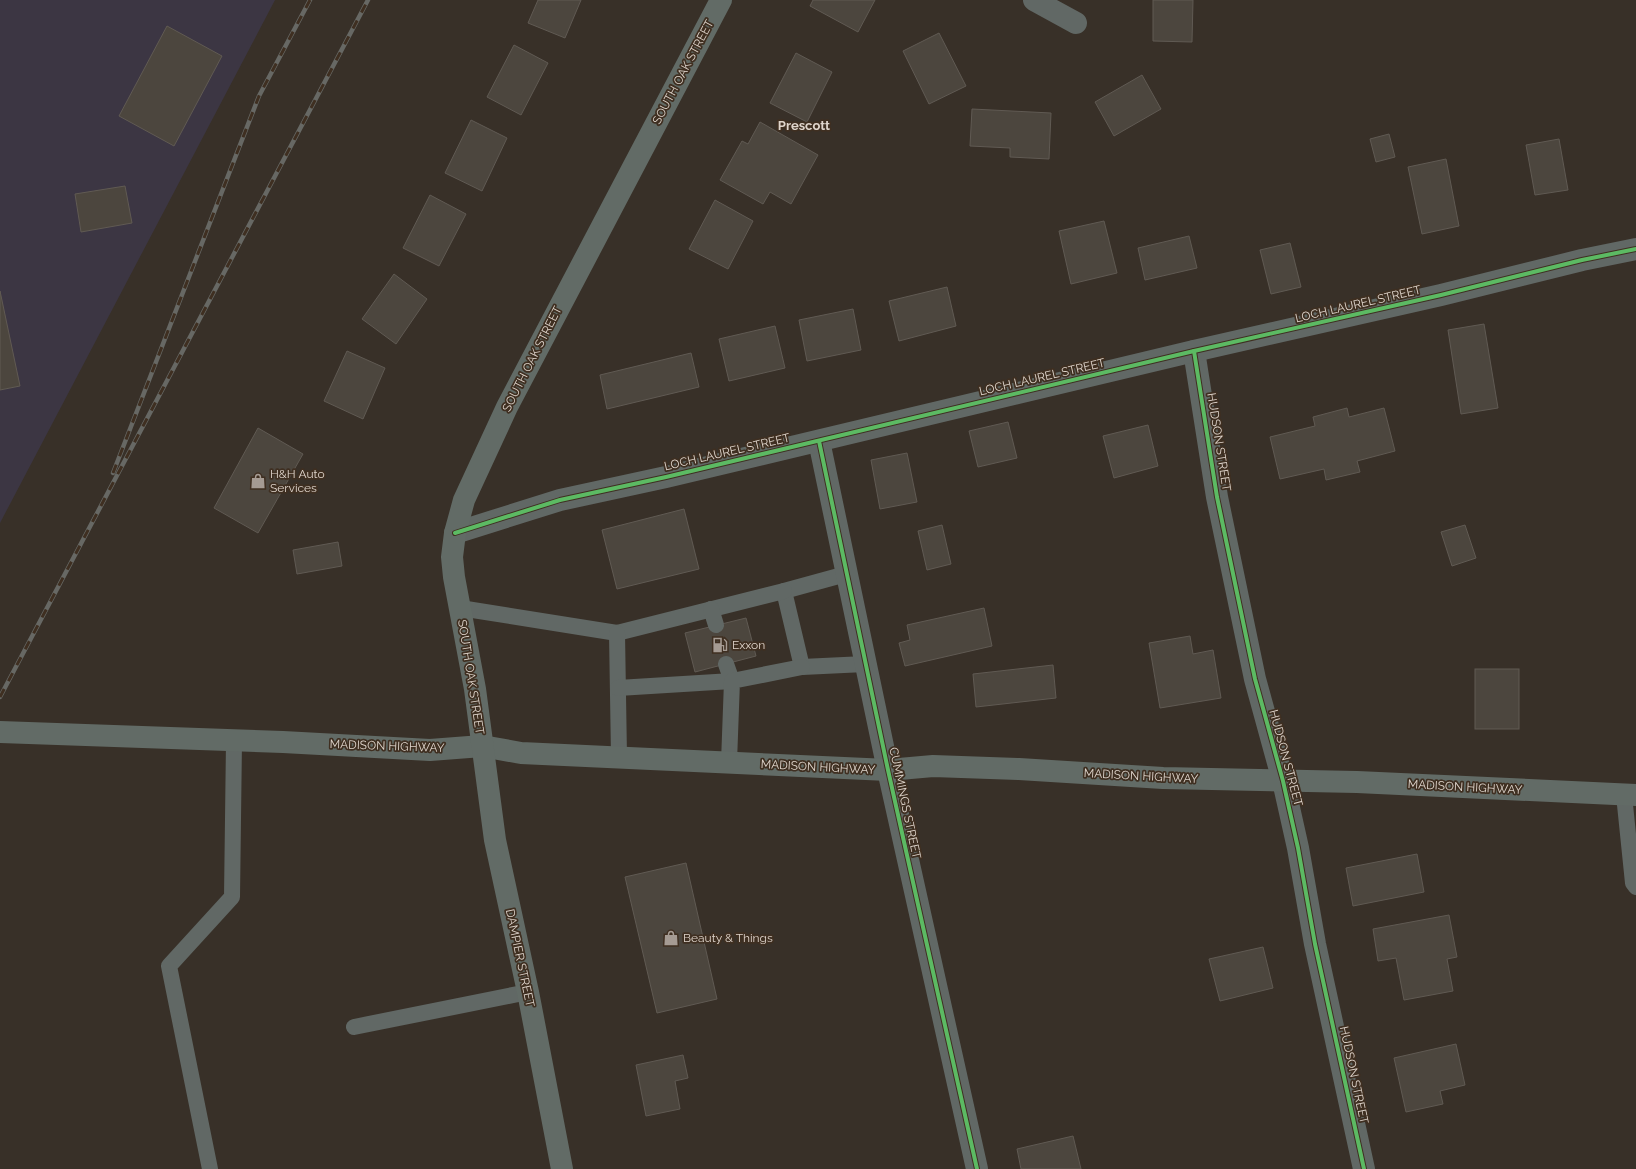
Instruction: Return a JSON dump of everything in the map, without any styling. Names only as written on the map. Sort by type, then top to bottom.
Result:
[{"type":"main road","name":"SOUTH OAK STREET","points":[[482,746],[475,689],[454,577],[452,557],[455,533],[464,500],[507,407],[721,0]]},
{"type":"main road","name":"MADISON HIGHWAY","points":[[0,732],[430,750],[482,746],[521,753],[888,770],[933,766],[1020,769],[1162,778],[1357,782],[1630,795]]},
{"type":"main road","name":"DAMPIER STREET","points":[[482,746],[495,840],[528,992],[562,1169]]},
{"type":"street","points":[[1034,0],[1076,22]]},
{"type":"street","name":"LOCH LAUREL STREET","points":[[455,533],[560,500],[819,441],[1194,351],[1441,295],[1582,260],[1636,249]]},
{"type":"street","name":"HUDSON STREET","points":[[1194,351],[1217,497],[1253,672],[1283,781],[1298,848],[1315,944],[1364,1169]]},
{"type":"street","name":"CUMMINGS STREET","points":[[819,441],[888,770],[977,1169]]},
{"type":"lane","points":[[460,608],[617,633],[846,574]]},
{"type":"lane","points":[[784,591],[802,667]]},
{"type":"lane","points":[[711,609],[716,625]]},
{"type":"lane","points":[[617,633],[619,757]]},
{"type":"lane","points":[[726,664],[732,681],[729,762]]},
{"type":"lane","points":[[618,688],[732,681],[802,667],[865,664]]},
{"type":"lane","points":[[210,1169],[169,966],[232,897],[234,741]]},
{"type":"lane","points":[[1630,795],[1633,883],[1636,887]]},
{"type":"lane","points":[[354,1027],[528,992]]},
{"type":"shaded area","points":[[0,0],[275,0],[0,523]]},
{"type":"building","points":[[538,0],[581,0],[565,38],[528,23]]},
{"type":"building","points":[[813,0],[875,0],[858,32],[810,6]]},
{"type":"building","points":[[1153,0],[1193,0],[1192,42],[1153,41]]},
{"type":"building","points":[[167,26],[222,56],[174,146],[119,116]]},
{"type":"building","points":[[939,33],[966,86],[929,104],[903,51]]},
{"type":"building","points":[[514,45],[548,63],[521,115],[487,97]]},
{"type":"building","points":[[796,53],[832,72],[807,122],[770,103]]},
{"type":"building","points":[[1142,75],[1161,109],[1114,136],[1095,102]]},
{"type":"building","points":[[972,109],[1051,113],[1049,159],[1010,157],[1010,148],[970,146]]},
{"type":"building","points":[[471,120],[507,138],[482,191],[445,173]]},
{"type":"building","points":[[760,122],[818,155],[791,204],[770,192],[763,204],[720,180],[742,141],[748,144]]},
{"type":"building","points":[[1389,134],[1395,157],[1376,162],[1370,139]]},
{"type":"building","points":[[1559,139],[1568,190],[1535,195],[1526,145]]},
{"type":"building","points":[[1446,159],[1459,226],[1422,234],[1408,167]]},
{"type":"building","points":[[125,186],[132,223],[81,232],[75,194]]},
{"type":"building","points":[[430,195],[466,214],[439,266],[403,248]]},
{"type":"building","points":[[715,200],[753,221],[728,269],[689,249]]},
{"type":"building","points":[[1104,221],[1117,273],[1071,284],[1059,231]]},
{"type":"building","points":[[1189,236],[1197,268],[1145,280],[1138,248]]},
{"type":"building","points":[[1290,243],[1301,287],[1271,294],[1260,250]]},
{"type":"building","points":[[394,274],[427,299],[396,344],[362,319]]},
{"type":"building","points":[[947,287],[956,326],[899,341],[889,301]]},
{"type":"building","points":[[0,291],[20,386],[0,390]]},
{"type":"building","points":[[853,309],[861,350],[807,361],[799,320]]},
{"type":"building","points":[[1484,324],[1498,408],[1461,414],[1448,330]]},
{"type":"building","points":[[775,326],[785,368],[729,381],[719,339]]},
{"type":"building","points":[[347,351],[385,368],[363,419],[324,401]]},
{"type":"building","points":[[691,353],[699,387],[607,409],[600,375]]},
{"type":"building","points":[[1347,408],[1349,417],[1384,408],[1395,451],[1357,461],[1360,472],[1326,480],[1324,469],[1280,479],[1270,437],[1315,426],[1313,417]]},
{"type":"building","points":[[1008,422],[1017,458],[978,467],[969,431]]},
{"type":"building","points":[[1148,425],[1158,466],[1114,478],[1103,436]]},
{"type":"building","name":"H&H Auto Services","points":[[258,428],[303,454],[258,533],[214,508]]},
{"type":"building","points":[[907,453],[917,502],[880,509],[871,460]]},
{"type":"building","points":[[684,509],[699,569],[617,589],[602,530]]},
{"type":"building","points":[[942,525],[951,564],[927,570],[918,531]]},
{"type":"building","points":[[1465,525],[1476,558],[1452,566],[1441,532]]},
{"type":"building","points":[[338,542],[342,566],[297,574],[293,550]]},
{"type":"building","points":[[984,608],[992,646],[905,666],[899,643],[910,640],[907,625]]},
{"type":"building","name":"Exxon","points":[[746,618],[756,656],[695,672],[685,633]]},
{"type":"building","points":[[1190,636],[1193,654],[1213,650],[1221,698],[1160,708],[1149,643]]},
{"type":"building","points":[[1053,665],[1056,698],[976,707],[973,674]]},
{"type":"building","points":[[1475,669],[1519,669],[1519,729],[1475,729]]},
{"type":"building","points":[[1417,854],[1424,892],[1353,906],[1346,868]]},
{"type":"building","name":"Beauty & Things","points":[[686,863],[717,999],[657,1013],[625,877]]},
{"type":"building","points":[[1449,915],[1457,957],[1447,959],[1453,991],[1404,1000],[1396,958],[1378,961],[1373,929]]},
{"type":"building","points":[[1263,947],[1273,988],[1220,1001],[1209,959]]},
{"type":"building","points":[[1456,1044],[1465,1085],[1440,1091],[1443,1104],[1406,1112],[1394,1058]]},
{"type":"building","points":[[683,1055],[688,1078],[675,1081],[680,1109],[646,1116],[636,1065]]},
{"type":"building","points":[[1073,1136],[1081,1169],[1021,1169],[1017,1149]]},
{"type":"railway","points":[[113,473],[259,96],[310,0]]},
{"type":"railway","points":[[0,697],[368,0]]},
{"type":"cycle path","points":[[455,533],[560,500],[666,477],[1194,351],[1441,295],[1582,260],[1636,249]]},
{"type":"cycle path","points":[[1194,351],[1217,497],[1255,679],[1283,781],[1298,848],[1315,944],[1364,1169]]},
{"type":"cycle path","points":[[819,441],[888,770],[977,1169]]},
{"type":"place","name":"H&H Auto Services","points":[[258,481]]},
{"type":"place","name":"Exxon","points":[[720,645]]},
{"type":"place","name":"Beauty & Things","points":[[671,938]]},
{"type":"district","name":"Prescott","points":[[804,125]]}]
